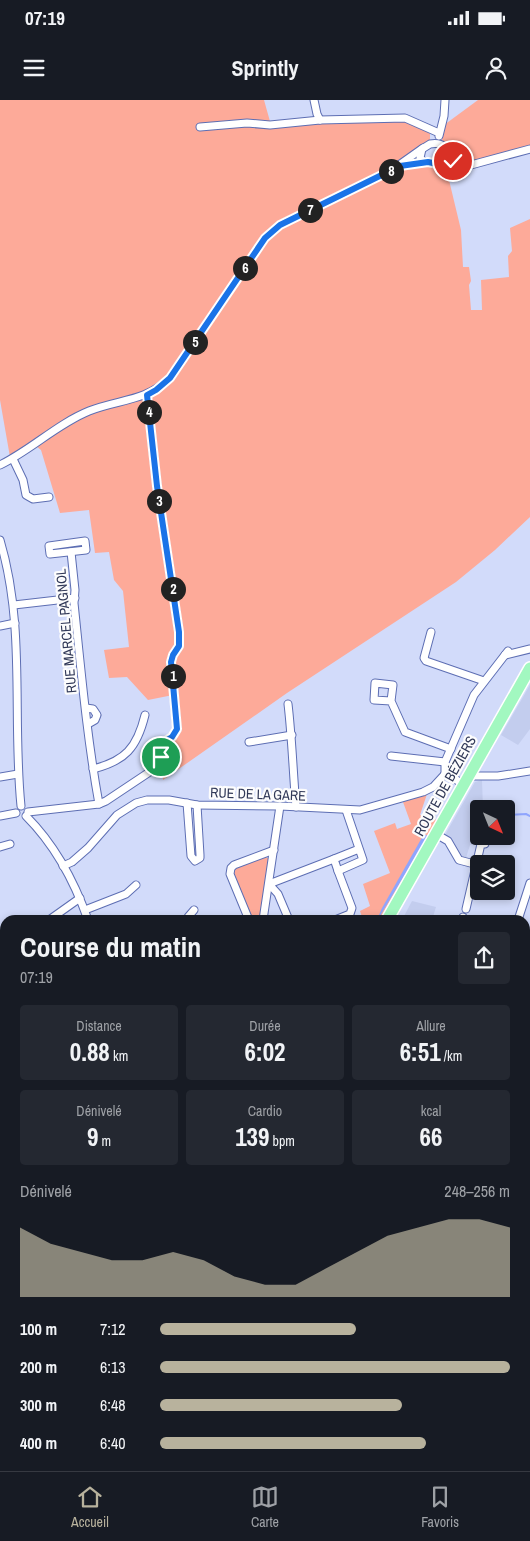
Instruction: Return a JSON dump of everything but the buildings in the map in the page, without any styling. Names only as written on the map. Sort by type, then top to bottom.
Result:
[{"type":"main road","name":"ROUTE DE BÉZIERS","points":[[390,915],[530,668]]},
{"type":"street","points":[[314,100],[320,120]]},
{"type":"street","points":[[438,144],[444,116],[445,100]]},
{"type":"street","points":[[200,127],[247,123],[270,125],[320,120],[406,118],[439,133]]},
{"type":"street","points":[[393,170],[425,146],[438,144],[445,148],[454,166]]},
{"type":"street","points":[[424,162],[420,155],[425,146]]},
{"type":"street","points":[[0,465],[13,459],[78,416],[97,408],[147,395],[170,378],[272,230],[400,166],[424,162],[448,167],[467,166],[530,149]]},
{"type":"street","points":[[440,164],[447,153]]},
{"type":"street","points":[[0,816],[16,813],[18,808],[25,811],[99,804],[157,767],[161,757],[161,744],[172,737],[177,729],[171,662],[180,643],[157,486],[147,395]]},
{"type":"street","points":[[13,459],[23,480],[26,495],[33,499],[50,497]]},
{"type":"street","points":[[0,540],[7,564],[14,605],[18,774],[25,811],[63,866],[86,915]]},
{"type":"street","name":"RUE MARCEL PAGNOL","points":[[85,542],[86,550],[71,552],[50,554],[49,546],[85,542]]},
{"type":"street","name":"RUE MARCEL PAGNOL","points":[[71,552],[92,769],[99,804]]},
{"type":"street","points":[[14,605],[74,598]]},
{"type":"street","points":[[0,626],[15,622]]},
{"type":"street","points":[[431,632],[424,658],[426,661],[484,681]]},
{"type":"street","points":[[530,649],[506,653],[484,681],[468,708],[445,762],[445,774],[466,781],[530,771]]},
{"type":"street","points":[[391,701],[404,732],[451,749]]},
{"type":"street","points":[[288,704],[292,735],[296,807]]},
{"type":"street","points":[[92,769],[113,763],[130,750],[140,734],[145,715]]},
{"type":"street","points":[[249,742],[292,735]]},
{"type":"street","points":[[391,756],[445,762]]},
{"type":"street","points":[[0,777],[18,774]]},
{"type":"street","name":"RUE DE LA GARE","points":[[63,866],[72,862],[88,848],[117,815],[136,803],[158,799],[197,805],[222,804],[346,810],[371,808],[423,792],[433,787],[445,774]]},
{"type":"street","points":[[187,803],[191,856],[195,861],[200,858],[197,805]]},
{"type":"street","points":[[265,915],[280,806]]},
{"type":"street","points":[[338,871],[362,861],[346,810]]},
{"type":"street","points":[[436,834],[448,841],[459,860],[470,862]]},
{"type":"street","points":[[0,847],[10,844]]},
{"type":"street","points":[[269,884],[359,849]]},
{"type":"street","points":[[246,915],[230,874],[231,868],[234,865],[274,850]]},
{"type":"street","points":[[334,859],[352,908],[350,914],[348,915]]},
{"type":"street","points":[[269,884],[278,894],[287,915]]},
{"type":"street","points":[[520,915],[530,884]]},
{"type":"street","points":[[85,910],[126,894],[136,885]]},
{"type":"street","points":[[464,915],[470,891]]},
{"type":"street","points":[[56,915],[80,898]]},
{"type":"street","points":[[190,915],[194,910]]},
{"type":"shaded area","points":[[0,100],[264,100],[271,125],[397,119],[425,127],[430,134],[430,144],[397,171],[418,165],[432,166],[438,168],[449,180],[461,230],[463,267],[469,267],[471,310],[482,310],[481,280],[509,277],[508,256],[512,251],[510,228],[530,219],[530,517],[495,550],[456,582],[287,693],[163,780],[161,748],[176,735],[173,695],[148,700],[127,677],[109,678],[104,650],[129,647],[123,591],[114,580],[109,552],[95,553],[89,510],[60,513],[41,450],[32,443],[10,457],[0,400]]},
{"type":"shaded area","points":[[478,100],[530,100],[530,145],[471,162],[462,163],[456,159],[442,140],[444,125]]},
{"type":"shaded area","points":[[530,685],[530,729],[518,745],[501,735]]},
{"type":"shaded area","points":[[482,780],[483,800],[470,800],[470,845],[466,858],[461,857],[452,842],[445,835],[475,782]]},
{"type":"shaded area","points":[[427,794],[420,815],[437,820],[382,915],[361,915],[360,911],[370,906],[363,884],[390,873],[374,831],[395,823],[397,829],[411,824],[403,802]]},
{"type":"shaded area","points":[[264,857],[268,858],[260,915],[250,915],[233,871],[236,867]]},
{"type":"shaded area","points":[[412,901],[436,907],[434,915],[405,915]]},
{"type":"water","points":[[424,834],[428,836],[379,915]]},
{"type":"waterway","points":[[515,815],[526,814],[530,816]]},
{"type":"route","points":[[161,757],[162,742],[172,737],[178,725],[171,662],[180,643],[157,486],[147,395],[170,378],[272,230],[400,166],[428,162],[452,167],[454,166],[453,161]]}]
